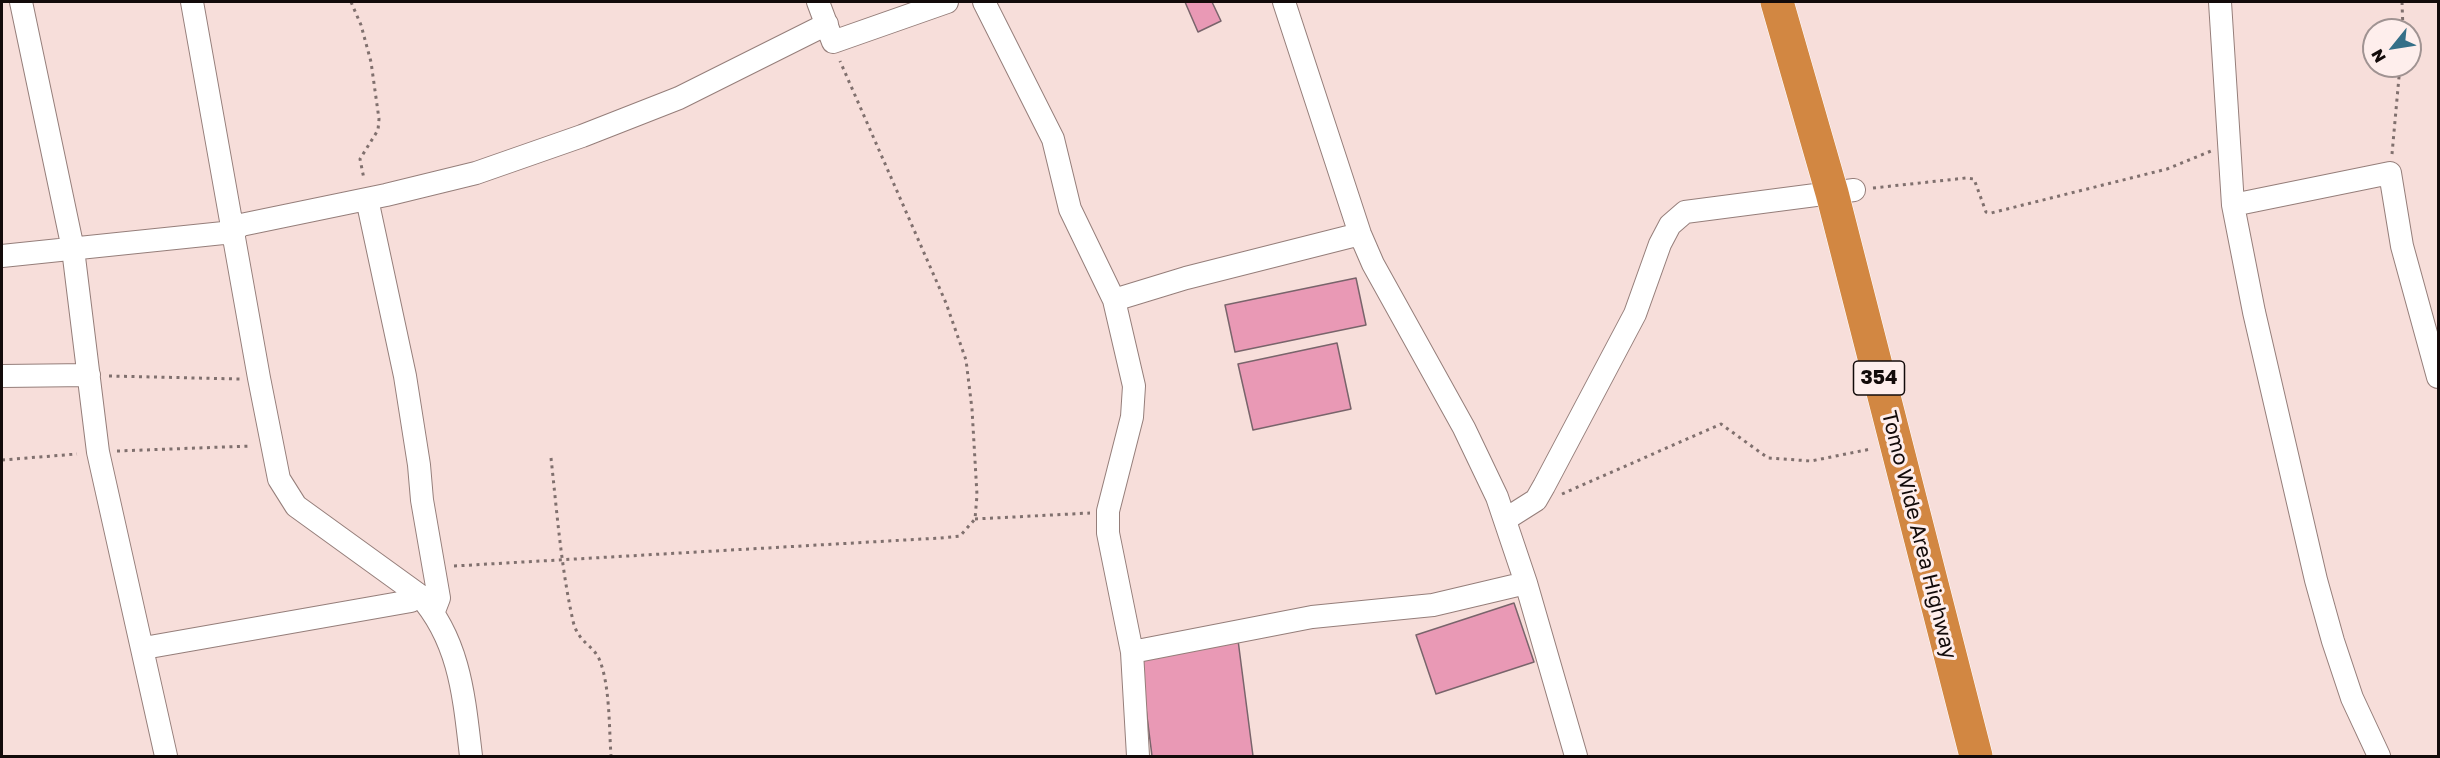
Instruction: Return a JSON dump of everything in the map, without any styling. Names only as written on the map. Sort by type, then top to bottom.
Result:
[{"type":"highway","name":"Tomo Wide Area Highway","points":[[1777,2],[1843,192],[1995,756]]},
{"type":"highway","name":"Tomo Wide Area Highway","points":[[1800,2],[1896,444],[1976,756]]},
{"type":"street","points":[[21,2],[72,249],[98,452],[144,648],[166,756]]},
{"type":"street","points":[[192,2],[279,479],[296,506],[426,603],[445,631],[459,670],[471,756]]},
{"type":"street","points":[[818,2],[830,33]]},
{"type":"street","points":[[2,256],[233,232],[241,225],[367,199],[476,173],[582,136],[679,98],[830,33],[947,2]]},
{"type":"street","points":[[984,2],[1053,139],[1070,209],[1114,300],[1134,386],[1132,417],[1108,512],[1108,533],[1132,652],[1138,756]]},
{"type":"street","points":[[1284,2],[1360,234],[1373,264],[1464,428],[1506,519],[1576,756]]},
{"type":"street","points":[[2220,2],[2223,28],[2224,96],[2233,205],[2254,312],[2316,580],[2333,641],[2352,698],[2379,756]]},
{"type":"street","points":[[2233,205],[2390,173],[2402,246],[2439,377]]},
{"type":"street","points":[[1506,519],[1536,500],[1635,314],[1660,244],[1670,225],[1685,212],[1843,192]]},
{"type":"street","points":[[144,648],[411,601],[426,603],[439,598],[422,500],[405,376],[367,199]]},
{"type":"street","points":[[1114,300],[1186,278],[1360,234]]},
{"type":"street","points":[[2,376],[89,375]]},
{"type":"street","points":[[1132,652],[1312,617],[1433,605],[1526,583]]},
{"type":"path","points":[[351,2],[361,25],[370,62],[379,119],[378,130],[360,159],[367,199]]},
{"type":"path","points":[[2402,2],[2403,18]]},
{"type":"path","points":[[434,567],[940,538],[960,536],[975,519],[977,495],[972,408],[966,360],[945,303],[830,33]]},
{"type":"path","points":[[2390,173],[2399,78]]},
{"type":"path","points":[[1843,192],[1974,179],[1986,212],[1991,213],[2167,170],[2229,143]]},
{"type":"path","points":[[89,375],[259,378]]},
{"type":"path","points":[[1536,500],[1556,496],[1721,424],[1767,458],[1811,461],[1896,444]]},
{"type":"path","points":[[2,460],[98,452],[271,445]]},
{"type":"path","points":[[551,458],[562,561],[573,622],[578,637],[600,660],[605,686],[611,756]]},
{"type":"path","points":[[975,519],[1108,512]]},
{"type":"building","points":[[1185,2],[1212,2],[1221,21],[1198,32]]},
{"type":"building","points":[[1356,278],[1366,325],[1235,352],[1225,305]]},
{"type":"building","points":[[1337,343],[1351,409],[1253,430],[1238,364]]},
{"type":"building","points":[[1514,603],[1534,662],[1436,694],[1416,635]]},
{"type":"building","points":[[1238,640],[1253,756],[1152,756],[1139,653]]}]
